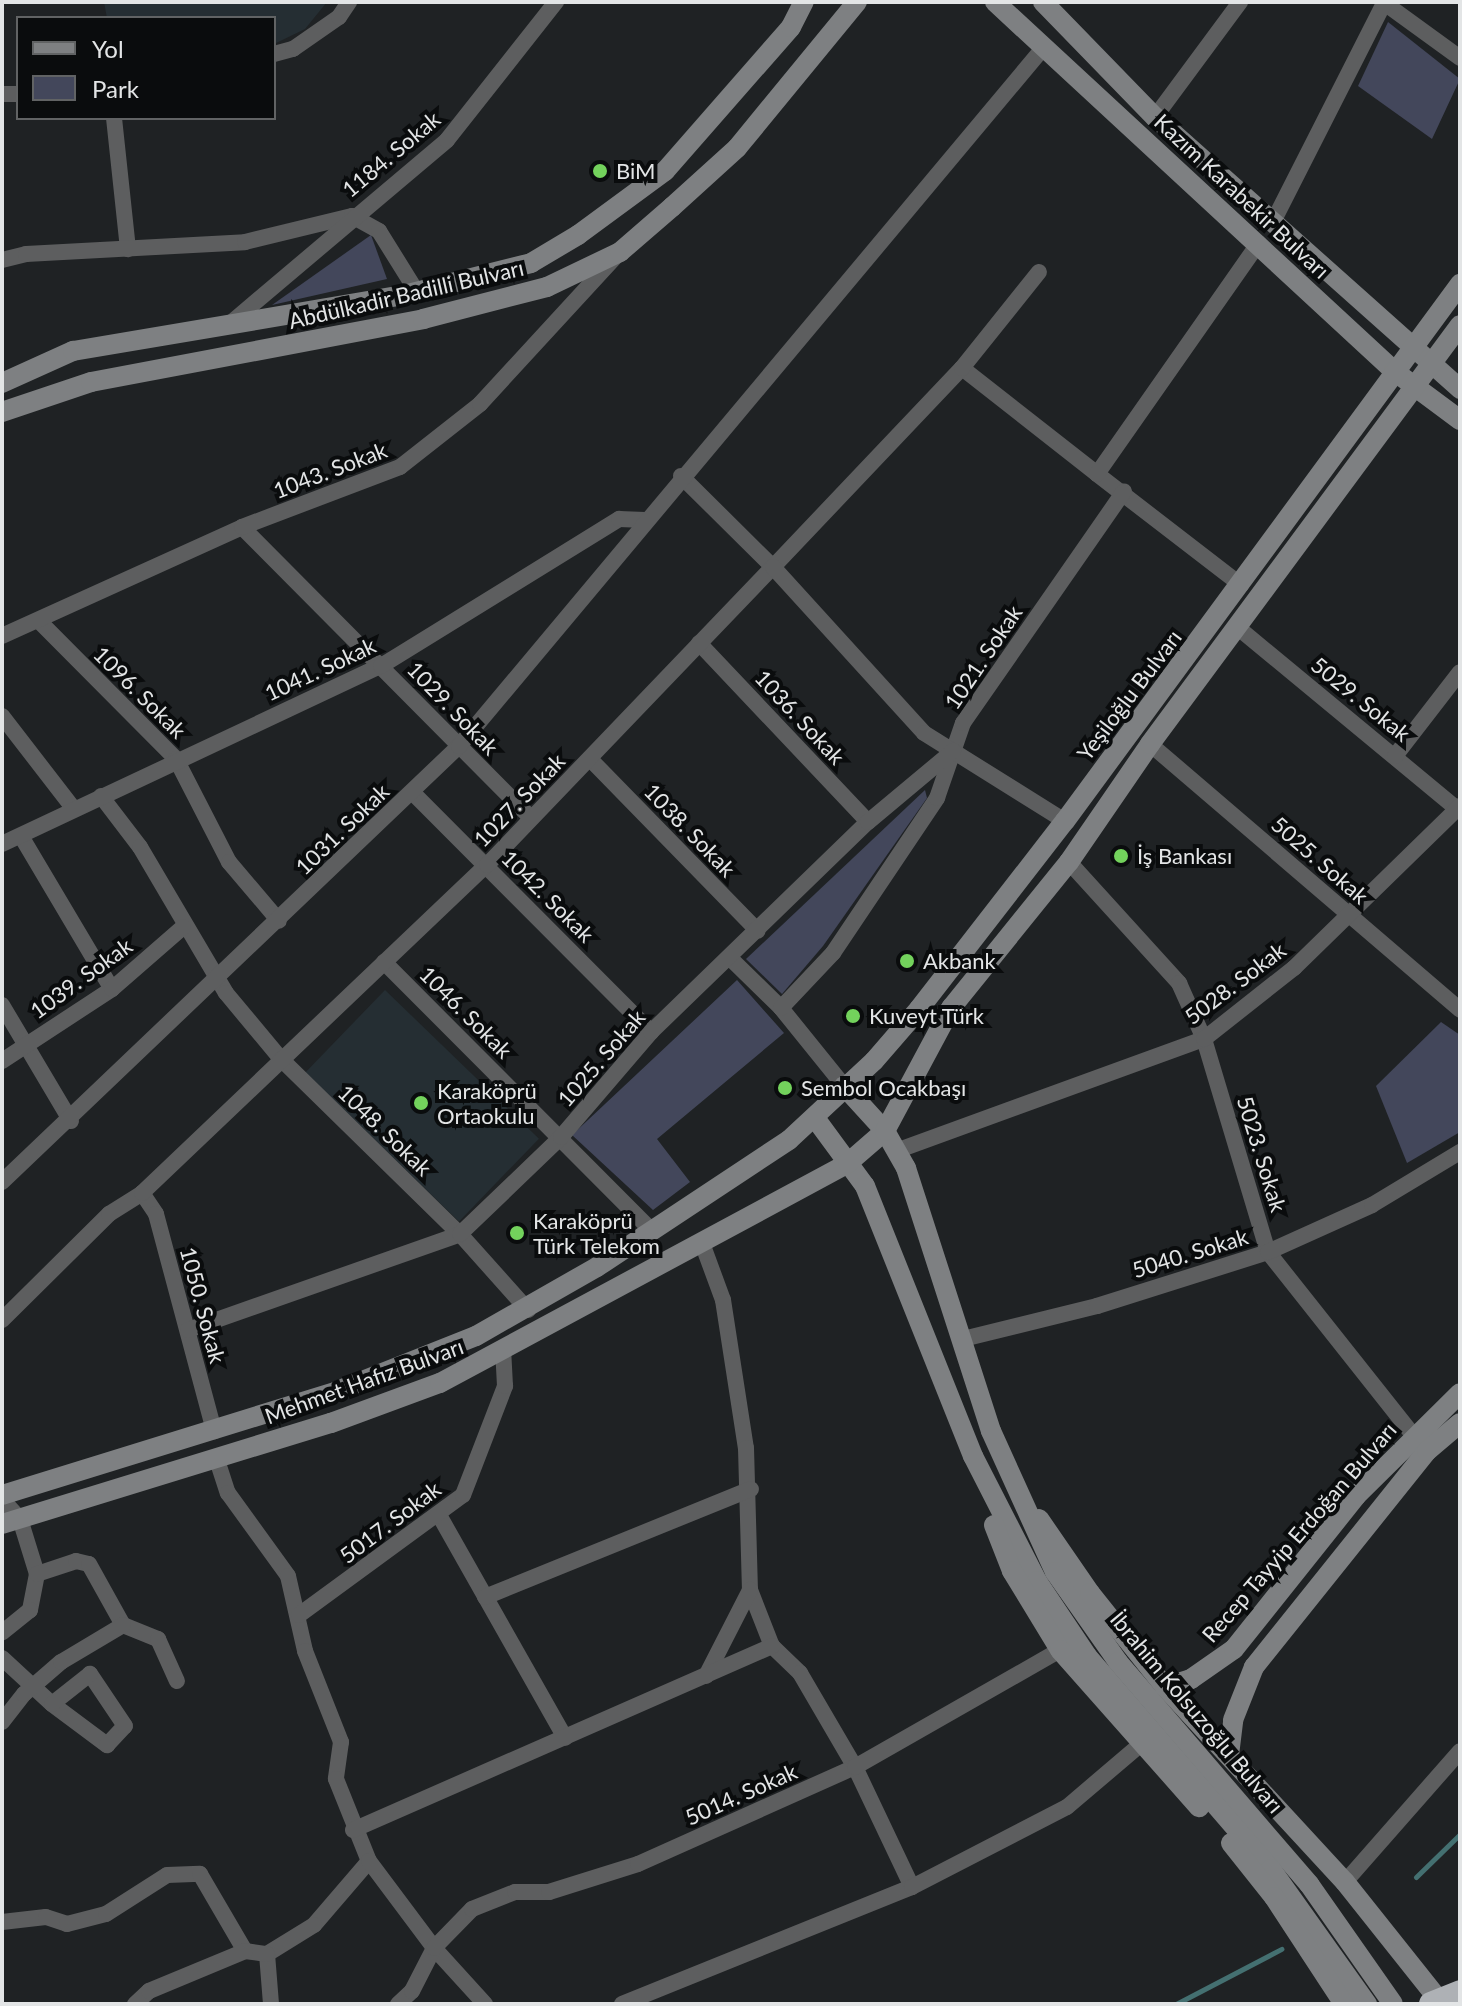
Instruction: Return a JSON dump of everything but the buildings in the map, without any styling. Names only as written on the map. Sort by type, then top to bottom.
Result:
[{"type":"main road","name":"Abdülkadir Badilli Bulvarı","points":[[2,383],[73,351],[233,321],[417,292],[531,263],[653,180],[791,27],[804,2]]},
{"type":"main road","name":"Abdülkadir Badilli Bulvarı","points":[[2,412],[91,382],[492,303],[547,287],[620,252],[737,148],[857,2]]},
{"type":"main road","name":"Kazım Karabekir Bulvarı","points":[[995,2],[1394,371],[1460,420]]},
{"type":"main road","name":"Kazım Karabekir Bulvarı","points":[[1050,5],[1155,117],[1429,367],[1460,389]]},
{"type":"main road","name":"Yeşiloğlu Bulvarı","points":[[815,1118],[919,1009],[1065,821],[1460,284]]},
{"type":"main road","name":"Yeşiloğlu Bulvarı","points":[[848,1163],[885,1131],[951,1008],[1069,862],[1150,744],[1460,325]]},
{"type":"main road","name":"İbrahim Kolsuzoğlu Bulvarı","points":[[844,1086],[885,1131],[896,1151],[963,1339],[991,1431],[1055,1572],[1118,1662],[1309,1884],[1393,2004]]},
{"type":"main road","name":"İbrahim Kolsuzoğlu Bulvarı","points":[[815,1118],[865,1186],[973,1456],[1053,1606],[1087,1656],[1271,1869],[1367,2004]]},
{"type":"main road","name":"Mehmet Hafız Bulvarı","points":[[2,1497],[407,1367],[528,1310],[815,1118]]},
{"type":"main road","name":"Mehmet Hafız Bulvarı","points":[[11,1522],[217,1460],[440,1383],[503,1353],[848,1163]]},
{"type":"main road","name":"Recep Tayyip Erdoğan Bulvarı","points":[[1229,1755],[1233,1720],[1254,1667],[1460,1393]]},
{"type":"main road","name":"Recep Tayyip Erdoğan Bulvarı","points":[[1165,1687],[1191,1679],[1234,1649],[1356,1496],[1420,1444],[1460,1423]]},
{"type":"main road","points":[[973,1456],[1012,1571],[1060,1650],[1274,1897],[1344,2004]]},
{"type":"main road","points":[[1024,1507],[1041,1520],[1090,1593],[1165,1687],[1345,1882],[1443,2000]]},
{"type":"street","points":[[276,53],[293,49],[339,17],[349,2]]},
{"type":"street","name":"1184. Sokak","points":[[233,321],[352,216],[447,140],[556,2]]},
{"type":"street","points":[[1155,117],[1240,2]]},
{"type":"street","points":[[1272,224],[1384,3],[1460,58]]},
{"type":"street","name":"1031. Sokak","points":[[2,1182],[71,1121],[459,746],[681,476],[1044,47]]},
{"type":"street","points":[[114,120],[128,249]]},
{"type":"street","points":[[2,260],[245,242],[352,216],[379,231],[417,292]]},
{"type":"street","points":[[1097,474],[1259,243]]},
{"type":"street","name":"1043. Sokak","points":[[2,636],[242,527],[400,467],[444,436],[480,404],[620,252]]},
{"type":"street","name":"1027. Sokak","points":[[2,1320],[109,1214],[142,1193],[487,865],[962,368],[1039,272]]},
{"type":"street","points":[[962,368],[1241,585]]},
{"type":"street","points":[[681,476],[773,567],[924,733],[1065,821]]},
{"type":"street","name":"1021. Sokak","points":[[781,1008],[833,953],[937,798],[963,723],[1124,491]]},
{"type":"street","name":"1041. Sokak","points":[[2,844],[176,759],[381,666],[619,519],[645,520]]},
{"type":"street","name":"1029. Sokak","points":[[242,527],[530,817]]},
{"type":"street","name":"1096. Sokak","points":[[39,621],[176,759],[229,862],[279,921]]},
{"type":"street","name":"5029. Sokak","points":[[1236,626],[1458,807]]},
{"type":"street","name":"1036. Sokak","points":[[699,643],[868,822]]},
{"type":"street","points":[[1395,756],[1460,672]]},
{"type":"street","points":[[2,716],[74,809]]},
{"type":"street","name":"5025. Sokak","points":[[1150,744],[1460,1010]]},
{"type":"street","name":"1025. Sokak","points":[[188,1330],[460,1234],[561,1137],[651,1032],[868,822],[953,751]]},
{"type":"street","name":"1038. Sokak","points":[[590,759],[758,931]]},
{"type":"street","name":"1042. Sokak","points":[[412,792],[651,1032]]},
{"type":"street","name":"1048. Sokak","points":[[101,796],[140,847],[183,927],[281,1059],[460,1234],[528,1310]]},
{"type":"street","name":"5028. Sokak","points":[[896,1151],[1204,1039],[1351,915],[1458,807]]},
{"type":"street","points":[[21,836],[112,989]]},
{"type":"street","name":"5023. Sokak","points":[[1069,862],[1179,983],[1204,1039],[1268,1252],[1420,1444]]},
{"type":"street","name":"1039. Sokak","points":[[2,1061],[112,989],[183,927]]},
{"type":"street","points":[[729,957],[781,1008],[844,1086]]},
{"type":"street","name":"1046. Sokak","points":[[384,962],[651,1230]]},
{"type":"street","points":[[2,1005],[23,1046],[71,1121]]},
{"type":"street","name":"5040. Sokak","points":[[963,1339],[1097,1306],[1268,1252],[1372,1205],[1460,1152]]},
{"type":"street","name":"1050. Sokak","points":[[142,1193],[156,1214],[214,1431]]},
{"type":"street","points":[[702,1243],[723,1300],[751,1489],[750,1590],[772,1646],[800,1673],[855,1767],[912,1887]]},
{"type":"street","name":"5017. Sokak","points":[[299,1615],[463,1495],[505,1386],[503,1353]]},
{"type":"street","points":[[217,1460],[228,1493],[288,1576],[305,1651],[341,1742],[336,1779],[353,1830],[369,1861],[434,1948],[485,2004]]},
{"type":"street","points":[[485,1597],[751,1489]]},
{"type":"street","points":[[2,1497],[37,1574],[30,1610],[2,1633]]},
{"type":"street","points":[[439,1515],[565,1738]]},
{"type":"street","points":[[37,1574],[76,1561],[89,1564],[123,1625],[158,1639],[177,1681]]},
{"type":"street","points":[[706,1676],[750,1590]]},
{"type":"street","points":[[2,1722],[34,1686],[61,1662],[123,1625]]},
{"type":"street","points":[[353,1830],[772,1646]]},
{"type":"street","name":"5014. Sokak","points":[[398,2004],[412,1991],[434,1948],[472,1909],[497,1898],[549,1892],[638,1864],[855,1767],[1060,1650]]},
{"type":"street","points":[[2,1658],[52,1704],[107,1745],[125,1726],[90,1674],[52,1704]]},
{"type":"street","points":[[622,2004],[912,1887],[1067,1807],[1141,1744]]},
{"type":"street","points":[[1345,1882],[1460,1751]]},
{"type":"street","points":[[135,2004],[149,1991],[245,1951],[267,1954],[314,1925],[369,1861]]},
{"type":"street","points":[[2,1922],[46,1917],[67,1924],[106,1914],[167,1875],[200,1874],[245,1951]]},
{"type":"street","points":[[267,1954],[271,2004]]},
{"type":"shaded area","points":[[104,2],[327,2],[305,29],[276,43],[276,16],[107,16]]},
{"type":"shaded area","name":"Karaköprü Ortaokulu","points":[[385,990],[539,1139],[459,1221],[305,1073]]},
{"type":"green space","points":[[1388,22],[1460,79],[1432,139],[1358,86]]},
{"type":"green space","points":[[371,235],[387,279],[272,305]]},
{"type":"green space","points":[[925,790],[927,798],[823,946],[782,994],[746,959]]},
{"type":"green space","points":[[737,980],[784,1033],[657,1139],[690,1182],[653,1210],[572,1135]]},
{"type":"green space","points":[[1441,1022],[1460,1035],[1460,1132],[1407,1163],[1376,1086]]},
{"type":"waterway","points":[[1416,1877],[1460,1834]]},
{"type":"waterway","points":[[1176,2004],[1281,1949]]},
{"type":"place","name":"BiM","points":[[600,171]]},
{"type":"place","name":"İş Bankası","points":[[1121,856]]},
{"type":"place","name":"Akbank","points":[[907,961]]},
{"type":"place","name":"Kuveyt Türk","points":[[853,1016]]},
{"type":"place","name":"Sembol Ocakbaşı","points":[[785,1088]]},
{"type":"place","name":"Karaköprü Ortaokulu","points":[[421,1103]]},
{"type":"place","name":"Karaköprü Türk Telekom","points":[[517,1233]]}]
